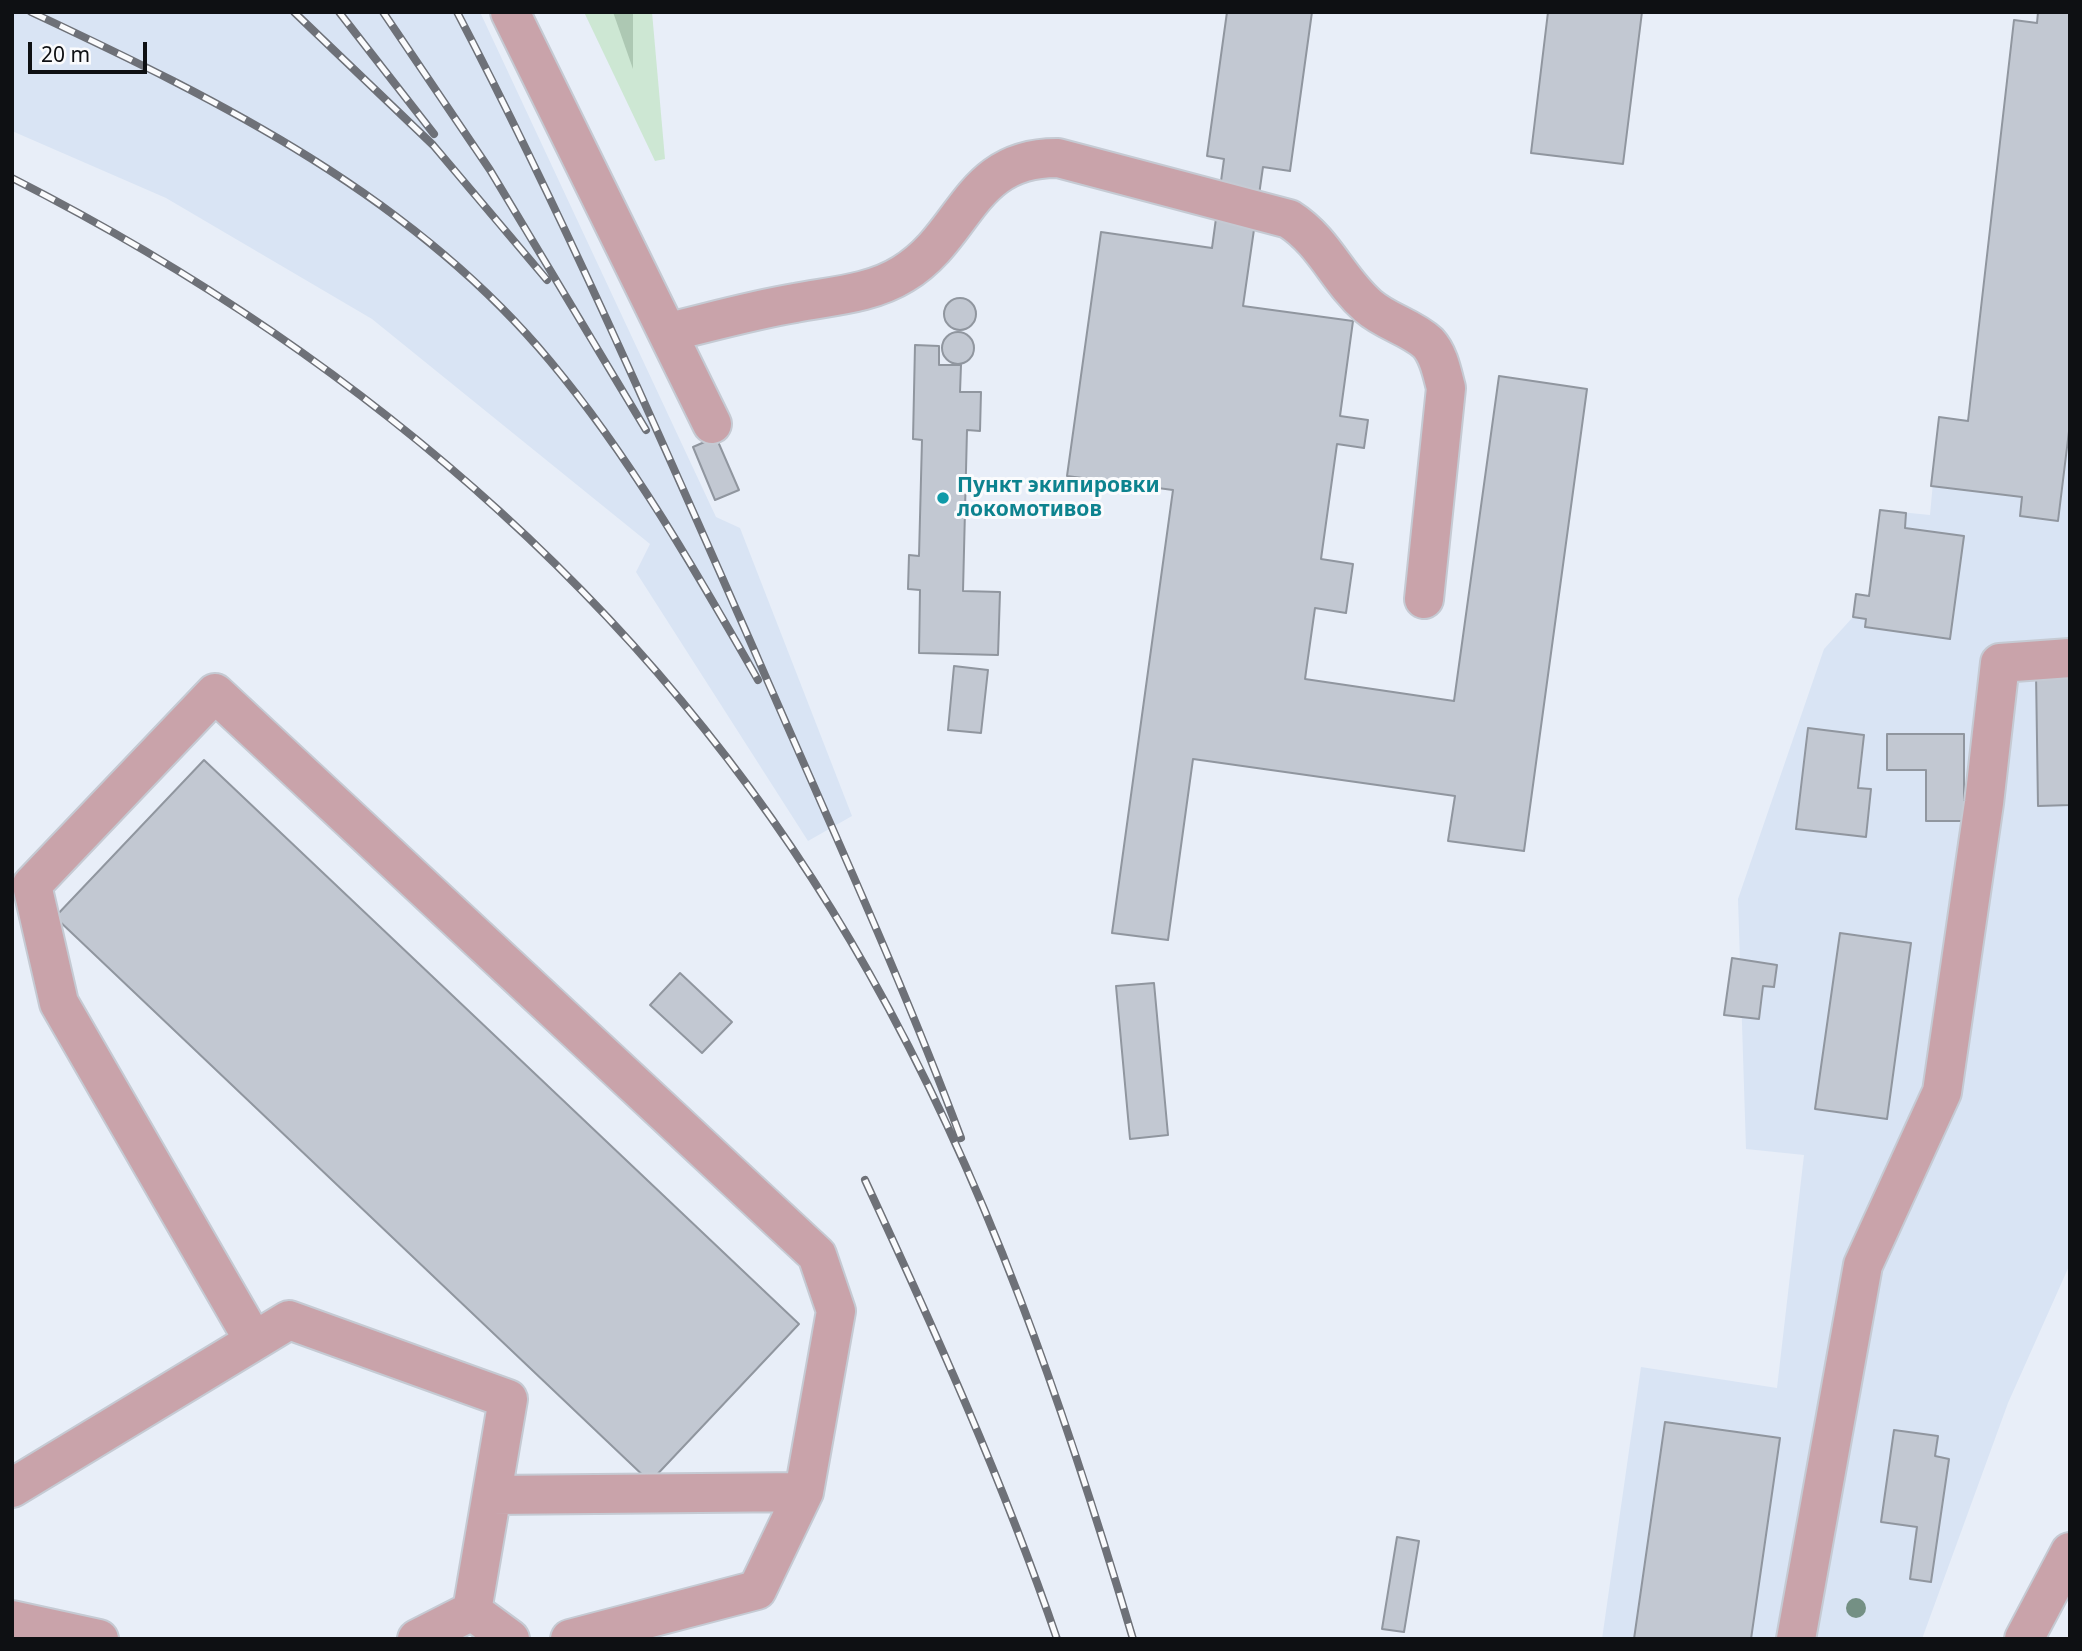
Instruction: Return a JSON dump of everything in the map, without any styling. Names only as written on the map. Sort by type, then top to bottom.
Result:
[{"type":"lane","points":[[510,12],[712,424]]},
{"type":"lane","points":[[669,332],[793,303],[854,293],[900,276],[922,262],[984,184],[1003,169],[1023,161],[1058,158],[1289,219],[1318,242],[1367,305],[1392,324],[1416,333],[1429,345],[1440,364],[1446,388],[1424,599]]},
{"type":"lane","points":[[1796,1639],[1863,1265],[1942,1092],[1984,803],[2000,663],[2070,658]]},
{"type":"lane","points":[[254,1341],[59,1003],[32,885],[215,693],[817,1255],[836,1311],[803,1492],[757,1590],[570,1639]]},
{"type":"lane","points":[[12,1488],[289,1320],[508,1399],[471,1611]]},
{"type":"lane","points":[[492,1495],[803,1492]]},
{"type":"lane","points":[[2024,1639],[2070,1552]]},
{"type":"lane","points":[[417,1639],[471,1611]]},
{"type":"lane","points":[[471,1611],[510,1639]]},
{"type":"lane","points":[[12,1620],[99,1639]]},
{"type":"shaded area","points":[[12,12],[480,12],[716,517],[740,528],[852,816],[808,841],[636,572],[650,544],[372,319],[166,198],[12,131]]},
{"type":"shaded area","points":[[2038,12],[2070,12],[2070,1264],[2008,1403],[1922,1639],[1602,1639],[1641,1367],[1777,1388],[1804,1155],[1746,1149],[1738,899],[1824,649],[1853,617],[1856,594],[1869,596],[1880,510],[1930,515],[1939,417],[1968,420],[2014,20],[2036,23]]},
{"type":"green space","points":[[584,12],[652,12],[665,159],[655,161]]},
{"type":"green space","points":[[613,12],[633,12],[633,69]]},
{"type":"building","points":[[1227,12],[1312,12],[1290,171],[1263,167],[1243,306],[1353,321],[1340,416],[1368,420],[1364,448],[1337,444],[1321,559],[1353,564],[1346,613],[1315,608],[1305,679],[1454,701],[1499,376],[1587,389],[1524,851],[1448,841],[1455,796],[1193,759],[1168,940],[1112,933],[1173,490],[1067,476],[1101,232],[1212,248],[1224,159],[1207,156]]},
{"type":"building","points":[[1548,12],[1642,12],[1623,164],[1531,153]]},
{"type":"building","points":[[2038,12],[2070,12],[2070,423],[2058,521],[2020,516],[2022,497],[1931,486],[1939,417],[1968,421],[2014,20],[2037,23]]},
{"type":"building","points":[[960,298],[971,303],[976,314],[971,325],[960,330],[949,325],[944,314],[949,303]]},
{"type":"building","points":[[958,332],[969,337],[974,348],[969,359],[958,364],[947,359],[942,348],[947,337]]},
{"type":"building","name":"Пункт экипировки локомотивов","points":[[915,345],[939,346],[939,365],[961,365],[960,392],[981,392],[980,431],[967,430],[963,591],[1000,592],[998,655],[919,653],[920,590],[908,589],[909,555],[919,556],[922,440],[913,439]]},
{"type":"building","points":[[716,437],[739,490],[715,500],[693,447]]},
{"type":"building","points":[[1880,510],[1906,513],[1905,528],[1964,536],[1950,639],[1865,627],[1866,619],[1853,617],[1856,594],[1869,596]]},
{"type":"building","points":[[954,666],[988,670],[981,733],[948,730]]},
{"type":"building","points":[[2036,673],[2070,673],[2070,805],[2038,806]]},
{"type":"building","points":[[1808,728],[1864,735],[1858,788],[1871,789],[1866,837],[1796,829]]},
{"type":"building","points":[[1887,734],[1964,734],[1964,821],[1926,821],[1926,770],[1887,770]]},
{"type":"building","points":[[204,760],[799,1324],[650,1482],[55,917]]},
{"type":"building","points":[[1840,933],[1911,943],[1887,1119],[1815,1109]]},
{"type":"building","points":[[1732,958],[1777,965],[1774,987],[1763,986],[1759,1019],[1724,1015]]},
{"type":"building","points":[[680,973],[732,1022],[702,1053],[650,1005]]},
{"type":"building","points":[[1154,983],[1168,1135],[1130,1139],[1116,986]]},
{"type":"building","points":[[1665,1422],[1780,1438],[1751,1639],[1634,1639]]},
{"type":"building","points":[[1894,1430],[1938,1436],[1935,1456],[1949,1459],[1931,1582],[1910,1579],[1917,1527],[1881,1522]]},
{"type":"building","points":[[1397,1537],[1419,1541],[1404,1632],[1382,1629]]},
{"type":"railway","points":[[31,12],[173,81],[310,158],[376,202],[438,249],[496,302],[550,361],[608,436],[686,556],[758,680]]},
{"type":"railway","points":[[294,12],[433,145],[547,280]]},
{"type":"railway","points":[[339,12],[434,134]]},
{"type":"railway","points":[[383,12],[490,170],[646,430]]},
{"type":"railway","points":[[457,12],[537,171],[650,414],[862,897],[961,1138]]},
{"type":"railway","points":[[12,178],[143,250],[268,329],[388,417],[500,512],[605,615],[702,726],[790,845],[869,973],[950,1133],[1020,1298],[1051,1382],[1133,1639]]},
{"type":"railway","points":[[865,1180],[991,1464],[1057,1639]]},
{"type":"place","name":"Пункт экипировки локомотивов","points":[[943,498]]}]
